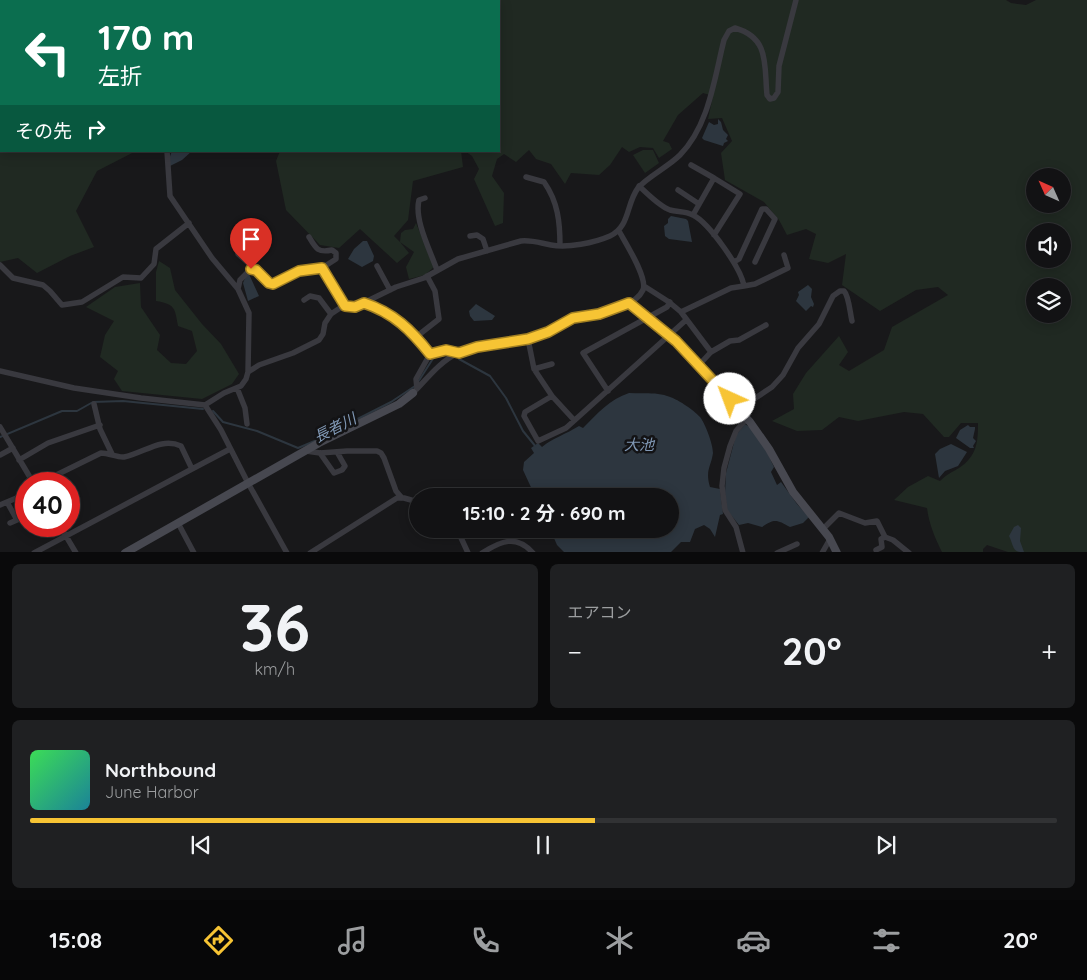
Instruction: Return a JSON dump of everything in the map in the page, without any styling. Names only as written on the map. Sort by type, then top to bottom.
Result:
[{"type":"street","points":[[248,372],[319,340],[330,314],[345,306],[355,307],[390,290],[427,276],[458,259],[521,241],[532,240],[560,246],[599,239],[619,231],[626,222],[629,207],[639,186],[674,161],[686,149],[698,130],[705,116],[724,40],[729,31],[735,28],[745,31],[756,38],[764,61],[768,95],[770,98],[774,98],[778,92],[779,66],[796,0]]},
{"type":"street","points":[[0,371],[110,394],[205,405],[224,393],[241,386],[248,372],[249,312],[238,288],[212,258],[170,196],[167,152]]},
{"type":"street","points":[[692,165],[740,194],[714,235]]},
{"type":"street","points":[[526,177],[544,182],[551,192],[560,225],[560,246]]},
{"type":"street","points":[[693,215],[714,178]]},
{"type":"street","points":[[639,186],[668,210],[693,215],[714,235],[734,262],[744,286]]},
{"type":"street","points":[[678,190],[699,204]]},
{"type":"street","points":[[425,198],[420,200],[418,205],[420,225],[437,270]]},
{"type":"street","points":[[734,262],[739,258],[762,209],[766,209],[775,219],[755,262]]},
{"type":"street","points":[[0,266],[13,278],[43,285],[62,305],[74,304],[82,302],[122,277],[141,278],[154,264],[156,249],[189,223]]},
{"type":"street","points":[[125,552],[306,451],[399,404],[445,361],[459,353],[477,347],[528,339],[548,332],[573,318],[599,314],[629,303],[643,290],[644,283],[641,272],[619,231]]},
{"type":"street","points":[[470,236],[477,235],[483,239],[487,251]]},
{"type":"street","points":[[237,249],[238,254],[269,283],[273,284],[299,271],[322,268],[336,259],[336,253],[332,250],[324,252],[318,250],[309,237]]},
{"type":"street","points":[[681,312],[731,288],[755,284],[788,268],[784,256]]},
{"type":"street","points":[[377,266],[390,290]]},
{"type":"street","points":[[322,268],[345,306]]},
{"type":"street","points":[[238,288],[240,280],[246,273],[251,269],[256,270]]},
{"type":"street","points":[[416,337],[438,319],[435,291],[427,276]]},
{"type":"street","points":[[644,286],[670,302],[681,312],[711,352]]},
{"type":"street","points":[[741,411],[754,399],[772,387],[783,375],[798,348],[819,324],[833,296],[840,291],[844,291],[848,295],[852,320]]},
{"type":"street","points":[[304,300],[310,296],[319,298],[330,314]]},
{"type":"street","points":[[608,391],[583,353],[667,306],[670,302]]},
{"type":"street","points":[[364,303],[382,309],[396,318],[430,354]]},
{"type":"street","points":[[629,303],[669,334],[747,418],[762,438],[793,492],[823,529],[837,552]]},
{"type":"street","points":[[552,396],[525,412],[524,416],[538,441],[566,428],[686,320]]},
{"type":"street","points":[[698,365],[711,352],[730,341],[739,340],[766,324]]},
{"type":"street","points":[[528,339],[534,369],[552,396],[574,420]]},
{"type":"street","points":[[430,354],[446,350],[459,353]]},
{"type":"street","points":[[416,388],[430,354]]},
{"type":"street","points":[[534,369],[552,364]]},
{"type":"street","points":[[237,388],[245,408],[247,424]]},
{"type":"street","points":[[94,404],[112,454]]},
{"type":"street","points":[[205,405],[221,430],[248,484],[287,552]]},
{"type":"street","points":[[743,552],[736,526],[725,510],[722,486],[724,468],[730,446],[736,431],[747,418]]},
{"type":"street","points":[[19,460],[48,443],[100,425]]},
{"type":"street","points":[[3,433],[26,472]]},
{"type":"street","points":[[62,472],[101,453],[112,454],[121,458],[150,450],[161,443],[169,442],[181,446],[192,469]]},
{"type":"street","points":[[0,454],[13,448]]},
{"type":"street","points":[[80,529],[230,448]]},
{"type":"street","points":[[306,451],[320,453],[377,451],[381,453],[396,491],[402,498]]},
{"type":"street","points":[[320,453],[334,473],[342,470],[345,466],[337,452]]},
{"type":"street","points":[[310,552],[397,498],[409,500]]},
{"type":"street","points":[[0,505],[15,499]]},
{"type":"street","points":[[7,502],[17,520],[10,523]]},
{"type":"street","points":[[823,529],[839,513],[865,523],[877,521],[885,537],[909,552]]},
{"type":"street","points":[[178,523],[194,552]]},
{"type":"street","points":[[34,552],[64,537]]},
{"type":"street","points":[[67,537],[76,552]]},
{"type":"street","points":[[876,550],[882,547],[881,539],[885,537]]},
{"type":"street","points":[[461,538],[468,552]]},
{"type":"street","points":[[822,552],[830,540]]},
{"type":"street","points":[[482,552],[498,544],[514,541],[521,542],[533,552]]},
{"type":"street","points":[[777,552],[797,544]]},
{"type":"shaded area","points":[[500,0],[1006,0],[1011,3],[1026,5],[1036,0],[1087,0],[1087,552],[1008,552],[987,545],[983,552],[942,552],[929,520],[927,508],[894,500],[908,487],[928,476],[940,481],[970,459],[978,436],[978,423],[961,423],[949,437],[944,437],[923,414],[904,412],[858,421],[839,417],[822,430],[797,431],[772,421],[794,409],[793,394],[806,373],[839,336],[848,352],[839,365],[849,371],[884,350],[892,327],[948,295],[938,287],[916,290],[880,311],[842,285],[846,254],[828,263],[809,259],[816,234],[806,229],[787,235],[779,220],[764,202],[725,180],[721,153],[732,141],[722,118],[708,119],[713,96],[703,93],[678,115],[663,141],[669,143],[672,149],[659,158],[653,148],[640,147],[629,152],[622,147],[610,165],[599,175],[571,173],[565,184],[551,164],[536,159],[529,150],[516,162],[504,154],[497,159],[492,176],[504,193],[503,223],[495,226],[474,179],[479,169],[472,156],[466,152],[500,152]]},
{"type":"shaded area","points":[[643,150],[653,150],[659,163],[645,173],[633,155]]},
{"type":"shaded area","points":[[0,152],[134,152],[97,171],[76,211],[94,247],[70,256],[37,273],[18,258],[0,262]]},
{"type":"shaded area","points":[[280,152],[461,152],[463,167],[413,181],[408,220],[394,236],[409,253],[397,263],[360,229],[339,248],[320,245],[286,210],[276,161]]},
{"type":"shaded area","points":[[416,223],[434,267],[425,275],[409,279],[406,267],[414,252],[400,242],[401,233],[405,230],[413,229]]},
{"type":"shaded area","points":[[159,261],[170,268],[175,290],[221,344],[239,374],[232,384],[202,399],[122,391],[114,379],[118,371],[100,357],[105,335],[114,321],[86,307],[115,287],[140,283],[141,307],[160,335],[157,350],[171,363],[186,364],[197,351],[192,331],[178,326],[175,311],[171,305],[156,301],[156,272]]},
{"type":"water","points":[[718,119],[723,130],[728,135],[726,139],[728,141],[723,146],[702,138],[709,122],[714,125],[718,124]]},
{"type":"water","points":[[172,152],[191,152],[182,160],[170,166],[169,159]]},
{"type":"water","points":[[671,216],[688,221],[692,242],[669,239],[665,236],[664,226],[668,223],[668,219]]},
{"type":"water","points":[[363,241],[367,241],[374,256],[373,261],[362,267],[348,259],[354,249]]},
{"type":"water","points":[[249,274],[259,296],[248,301],[243,283]]},
{"type":"water","points":[[808,285],[812,289],[811,297],[814,304],[813,307],[811,306],[806,311],[796,301],[799,295],[798,292]]},
{"type":"water","points":[[476,304],[495,316],[492,320],[474,321],[469,311]]},
{"type":"water","name":"大池","points":[[629,393],[658,394],[671,397],[689,408],[702,420],[713,449],[708,472],[710,487],[720,489],[723,514],[720,515],[715,537],[710,529],[704,525],[695,529],[690,542],[681,542],[671,552],[564,552],[557,545],[554,538],[679,538],[679,488],[531,488],[523,470],[524,462],[534,453],[531,448],[538,443],[542,447],[579,426],[583,428],[599,412]]},
{"type":"water","points":[[745,424],[758,437],[765,449],[774,467],[771,472],[777,485],[781,482],[809,517],[803,523],[790,527],[776,521],[762,527],[748,523],[739,525],[727,510],[725,493],[726,473],[736,435]]},
{"type":"water","points":[[968,425],[975,427],[973,438],[976,441],[973,446],[974,448],[970,448],[956,438],[960,430]]},
{"type":"water","points":[[951,444],[967,452],[958,466],[945,471],[939,478],[935,454],[940,449]]},
{"type":"water","points":[[1018,525],[1021,528],[1020,541],[1024,552],[1015,550],[1009,536],[1014,527]]},
{"type":"waterway","name":"長者川","points":[[418,382],[434,357],[445,355]]},
{"type":"waterway","name":"長者川","points":[[459,359],[490,376],[506,398],[523,431],[536,447]]},
{"type":"waterway","name":"長者川","points":[[326,435],[391,402],[415,386]]},
{"type":"waterway","name":"長者川","points":[[0,437],[62,411],[77,411],[93,402],[123,401],[203,409]]},
{"type":"waterway","name":"長者川","points":[[213,411],[223,422],[257,431],[298,448],[317,440]]},
{"type":"route","points":[[251,269],[256,270],[269,283],[273,284],[299,271],[322,268],[345,306],[355,307],[364,303],[382,309],[396,318],[430,354],[446,350],[459,353],[496,343],[528,339],[548,332],[573,318],[599,314],[629,303],[669,334],[730,399]]}]
